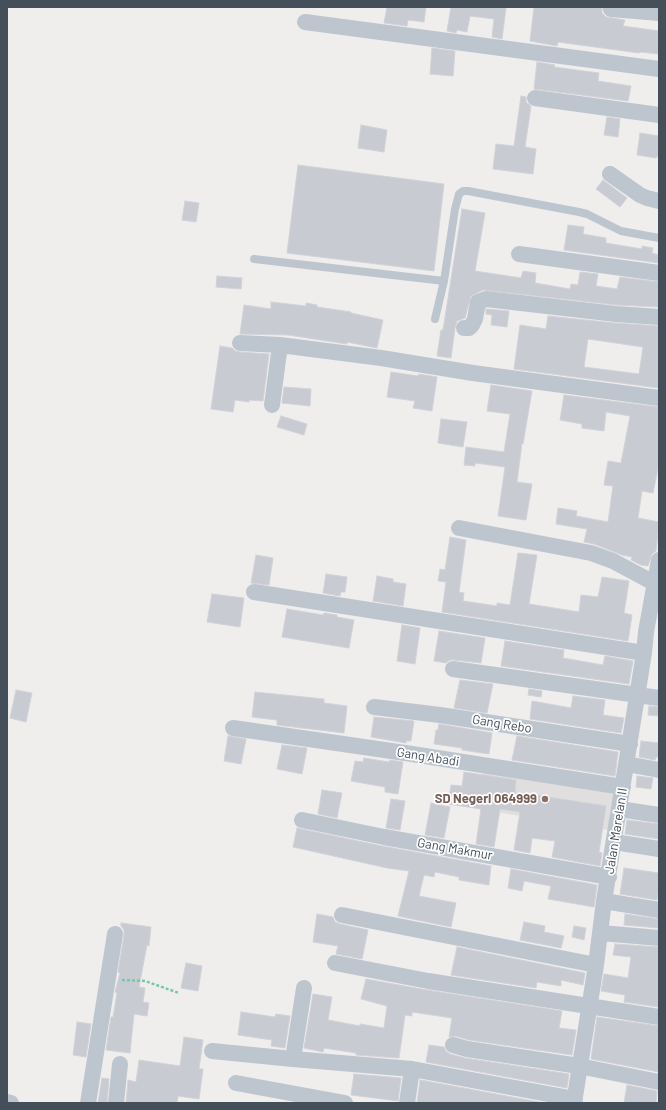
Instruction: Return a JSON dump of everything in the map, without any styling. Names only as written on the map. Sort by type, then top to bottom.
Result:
[{"type":"street","points":[[611,9],[659,13]]},
{"type":"street","points":[[305,22],[659,69]]},
{"type":"street","points":[[535,98],[659,115]]},
{"type":"street","points":[[610,174],[640,195],[659,201]]},
{"type":"street","points":[[519,254],[659,272]]},
{"type":"street","points":[[464,328],[469,328],[472,325],[475,319],[478,302],[486,299],[659,318]]},
{"type":"street","points":[[240,343],[280,345],[382,358],[473,373],[659,398]]},
{"type":"street","points":[[272,405],[280,345]]},
{"type":"street","points":[[459,528],[591,553],[613,561],[654,583]]},
{"type":"street","name":"Jalan Marelan II","points":[[574,1101],[601,933],[604,901],[614,842],[616,810],[623,787],[644,653],[652,633],[654,583],[659,561]]},
{"type":"street","points":[[254,592],[644,653]]},
{"type":"street","points":[[453,669],[659,698]]},
{"type":"street","name":"Gang Rebo","points":[[374,706],[630,744]]},
{"type":"street","name":"Gang Abadi","points":[[232,728],[623,787]]},
{"type":"street","points":[[627,764],[659,770]]},
{"type":"street","points":[[616,810],[659,815]]},
{"type":"street","name":"Gang Makmur","points":[[302,820],[392,838],[609,877]]},
{"type":"street","points":[[614,842],[659,849]]},
{"type":"street","points":[[604,901],[659,910]]},
{"type":"street","points":[[342,914],[596,965]]},
{"type":"street","points":[[601,933],[659,938]]},
{"type":"street","points":[[88,1103],[115,934]]},
{"type":"street","points":[[336,963],[428,981],[659,1018]]},
{"type":"street","points":[[293,1059],[304,988]]},
{"type":"street","points":[[453,1045],[467,1049],[579,1066],[659,1082]]},
{"type":"street","points":[[212,1051],[412,1069],[574,1101]]},
{"type":"street","points":[[116,1103],[120,1064]]},
{"type":"street","points":[[407,1103],[412,1069]]},
{"type":"street","points":[[236,1083],[345,1103]]},
{"type":"street","points":[[7,1102],[12,1103]]},
{"type":"lane","points":[[435,319],[444,281],[455,209],[459,194],[463,191],[579,212],[587,214],[621,231],[659,238]]},
{"type":"lane","points":[[254,259],[444,281]]},
{"type":"path","points":[[108,978],[145,982],[180,993]]},
{"type":"shaded area","name":"SD Negeri 064999","points":[[483,768],[614,790],[608,830],[477,809]]},
{"type":"building","points":[[387,7],[426,7],[424,22],[408,20],[407,26],[384,23]]},
{"type":"building","points":[[451,7],[506,8],[502,39],[492,37],[494,19],[470,16],[467,32],[457,30],[456,33],[447,31]]},
{"type":"building","points":[[534,7],[602,7],[602,13],[606,17],[625,20],[623,26],[659,31],[659,54],[639,53],[558,42],[557,46],[530,41]]},
{"type":"building","points":[[432,48],[455,51],[453,76],[430,74]]},
{"type":"building","points":[[537,62],[555,65],[554,67],[599,73],[598,81],[631,86],[628,101],[534,89]]},
{"type":"building","points":[[521,96],[526,97],[526,102],[531,106],[525,147],[536,149],[533,174],[493,169],[496,144],[514,146]]},
{"type":"building","points":[[607,117],[620,119],[618,137],[604,135]]},
{"type":"building","points":[[361,125],[387,130],[384,152],[358,148]]},
{"type":"building","points":[[640,133],[659,136],[659,154],[656,158],[637,155]]},
{"type":"building","points":[[298,165],[444,184],[434,271],[287,253]]},
{"type":"building","points":[[603,180],[627,198],[620,207],[596,189]]},
{"type":"building","points":[[185,201],[199,203],[196,222],[182,220]]},
{"type":"building","points":[[462,209],[485,213],[475,271],[521,278],[523,271],[536,273],[535,283],[570,289],[571,284],[578,285],[580,272],[598,274],[596,286],[617,289],[620,277],[659,282],[659,307],[617,305],[483,290],[471,296],[465,318],[457,321],[451,358],[437,356],[441,330],[443,330]]},
{"type":"building","points":[[568,225],[584,227],[583,234],[606,238],[606,243],[642,249],[642,246],[653,248],[652,253],[659,255],[659,263],[564,250]]},
{"type":"building","points":[[217,276],[242,278],[241,289],[216,287]]},
{"type":"building","points":[[271,302],[306,306],[306,303],[317,305],[317,307],[351,312],[383,320],[377,348],[347,342],[347,344],[288,335],[240,334],[244,305],[271,309]]},
{"type":"building","points":[[486,309],[509,311],[507,327],[491,325],[492,315],[486,314]]},
{"type":"building","points":[[548,316],[659,326],[659,388],[514,369],[520,325],[546,329]],"holes":[[[588,339],[643,347],[639,374],[584,367]]]},
{"type":"building","points":[[220,346],[232,348],[235,351],[240,352],[269,354],[263,401],[249,400],[249,402],[235,400],[233,412],[211,409]]},
{"type":"building","points":[[391,372],[437,377],[432,411],[413,408],[415,401],[387,397]]},
{"type":"building","points":[[491,385],[532,391],[523,444],[522,443],[517,482],[532,484],[526,520],[498,516],[505,467],[475,463],[475,466],[464,465],[466,447],[504,452],[510,414],[487,411]]},
{"type":"building","points":[[284,387],[311,389],[310,406],[282,403]]},
{"type":"building","points":[[564,395],[659,407],[658,468],[653,493],[642,491],[638,518],[659,522],[656,551],[652,554],[648,566],[641,565],[631,560],[632,557],[584,542],[587,529],[556,524],[558,508],[577,511],[576,516],[608,522],[613,486],[604,485],[608,461],[621,463],[630,416],[606,412],[604,431],[582,428],[582,424],[560,420]]},
{"type":"building","points":[[281,416],[307,424],[304,435],[277,427]]},
{"type":"building","points":[[441,419],[467,422],[463,447],[438,443]]},
{"type":"building","points":[[450,537],[466,540],[459,592],[464,593],[463,601],[497,606],[497,603],[510,605],[518,553],[537,555],[529,604],[579,612],[581,595],[598,597],[602,577],[629,581],[624,613],[632,615],[628,641],[442,612],[446,582],[438,581],[440,569],[445,570]]},
{"type":"building","points":[[256,555],[273,558],[269,585],[251,583]]},
{"type":"building","points":[[326,574],[347,577],[345,592],[341,592],[340,596],[323,593]]},
{"type":"building","points":[[377,576],[393,579],[393,582],[406,584],[403,606],[373,601]]},
{"type":"building","points":[[212,594],[244,598],[240,627],[207,622]]},
{"type":"building","points":[[287,609],[323,615],[324,613],[337,615],[337,617],[354,620],[349,648],[282,637]]},
{"type":"building","points":[[402,625],[420,628],[415,664],[397,661]]},
{"type":"building","points":[[439,631],[485,638],[481,663],[454,660],[450,660],[446,663],[434,661]]},
{"type":"building","points":[[505,641],[564,650],[563,658],[603,665],[605,656],[633,661],[629,684],[501,666]]},
{"type":"building","points":[[460,680],[493,684],[487,713],[454,708]]},
{"type":"building","points":[[529,689],[542,691],[541,697],[528,695]]},
{"type":"building","points":[[16,690],[32,693],[26,722],[10,718]]},
{"type":"building","points":[[255,692],[324,699],[324,703],[347,706],[344,733],[277,725],[277,720],[252,717]]},
{"type":"building","points":[[573,696],[605,700],[603,715],[624,718],[621,733],[530,719],[532,701],[571,708]]},
{"type":"building","points":[[649,706],[659,707],[659,716],[648,715]]},
{"type":"building","points":[[374,717],[414,721],[411,741],[406,741],[406,743],[371,737]]},
{"type":"building","points":[[439,724],[492,733],[489,754],[434,744],[436,730],[438,730]]},
{"type":"building","points":[[228,736],[246,739],[241,764],[224,761]]},
{"type":"building","points":[[517,736],[618,752],[615,776],[512,760]]},
{"type":"building","points":[[641,741],[659,743],[659,757],[656,757],[655,760],[639,757]]},
{"type":"building","points":[[282,745],[307,748],[302,774],[277,769]]},
{"type":"building","points":[[364,758],[389,762],[390,760],[403,762],[398,794],[385,792],[385,787],[351,781],[355,761],[363,762]]},
{"type":"building","points":[[464,772],[516,780],[515,792],[606,806],[599,852],[602,853],[600,866],[552,857],[555,841],[532,838],[530,853],[514,850],[520,812],[500,809],[494,847],[476,844],[481,809],[448,804],[451,785],[462,786]]},
{"type":"building","points":[[637,776],[653,778],[651,789],[636,787]]},
{"type":"building","points":[[322,790],[342,793],[337,818],[318,814]]},
{"type":"building","points":[[391,799],[405,801],[400,830],[386,828]]},
{"type":"building","points":[[431,803],[450,807],[444,838],[425,835]]},
{"type":"building","points":[[627,820],[659,824],[659,839],[625,834]]},
{"type":"building","points":[[297,828],[382,846],[491,866],[489,885],[459,880],[459,877],[435,872],[434,877],[424,875],[419,896],[456,903],[451,927],[398,916],[409,871],[387,868],[293,847]]},
{"type":"building","points":[[624,868],[659,873],[657,900],[620,894]]},
{"type":"building","points":[[511,869],[597,885],[594,907],[548,899],[551,886],[524,881],[522,891],[508,888]]},
{"type":"building","points":[[317,914],[333,917],[335,922],[340,924],[368,930],[362,959],[336,954],[338,946],[313,942]]},
{"type":"building","points":[[625,914],[659,919],[659,928],[624,925]]},
{"type":"building","points":[[524,922],[545,926],[544,932],[564,936],[561,948],[520,940]]},
{"type":"building","points":[[121,923],[151,927],[149,946],[147,945],[139,987],[145,988],[143,1002],[149,1003],[147,1016],[134,1014],[130,1053],[106,1050],[111,1017],[113,1017],[117,993],[115,992],[120,973],[118,972],[124,935],[124,930]]},
{"type":"building","points":[[574,926],[586,928],[584,940],[572,937]]},
{"type":"building","points":[[615,944],[659,947],[659,1007],[624,1002],[625,995],[601,991],[604,974],[628,978],[631,957],[613,955]]},
{"type":"building","points":[[457,947],[585,973],[583,985],[561,980],[561,986],[537,982],[536,988],[451,975]]},
{"type":"building","points":[[186,963],[202,966],[198,991],[181,988]]},
{"type":"building","points":[[366,979],[562,1011],[559,1028],[576,1030],[572,1055],[469,1040],[455,1036],[449,1037],[452,1018],[412,1012],[412,1016],[405,1015],[399,1058],[356,1055],[356,1053],[324,1048],[323,1052],[304,1048],[313,994],[332,997],[328,1020],[360,1026],[360,1024],[384,1028],[387,1006],[361,999]]},
{"type":"building","points":[[241,1012],[275,1017],[276,1014],[290,1016],[285,1048],[271,1046],[272,1040],[238,1035]]},
{"type":"building","points":[[597,1017],[659,1026],[659,1072],[591,1059]]},
{"type":"building","points":[[77,1022],[91,1024],[86,1057],[73,1055]]},
{"type":"building","points":[[184,1037],[203,1040],[199,1069],[203,1069],[199,1099],[178,1096],[177,1103],[126,1103],[128,1080],[136,1082],[139,1060],[180,1066]]},
{"type":"building","points":[[429,1045],[444,1047],[450,1054],[465,1058],[569,1074],[567,1088],[426,1062]]},
{"type":"building","points":[[354,1074],[401,1078],[398,1101],[351,1095]]},
{"type":"building","points":[[102,1078],[109,1079],[107,1103],[98,1103]]},
{"type":"building","points":[[421,1080],[544,1103],[417,1103]]},
{"type":"building","points":[[627,1085],[657,1091],[656,1103],[624,1103]]},
{"type":"place","name":"SD Negeri 064999","points":[[545,799]]}]
